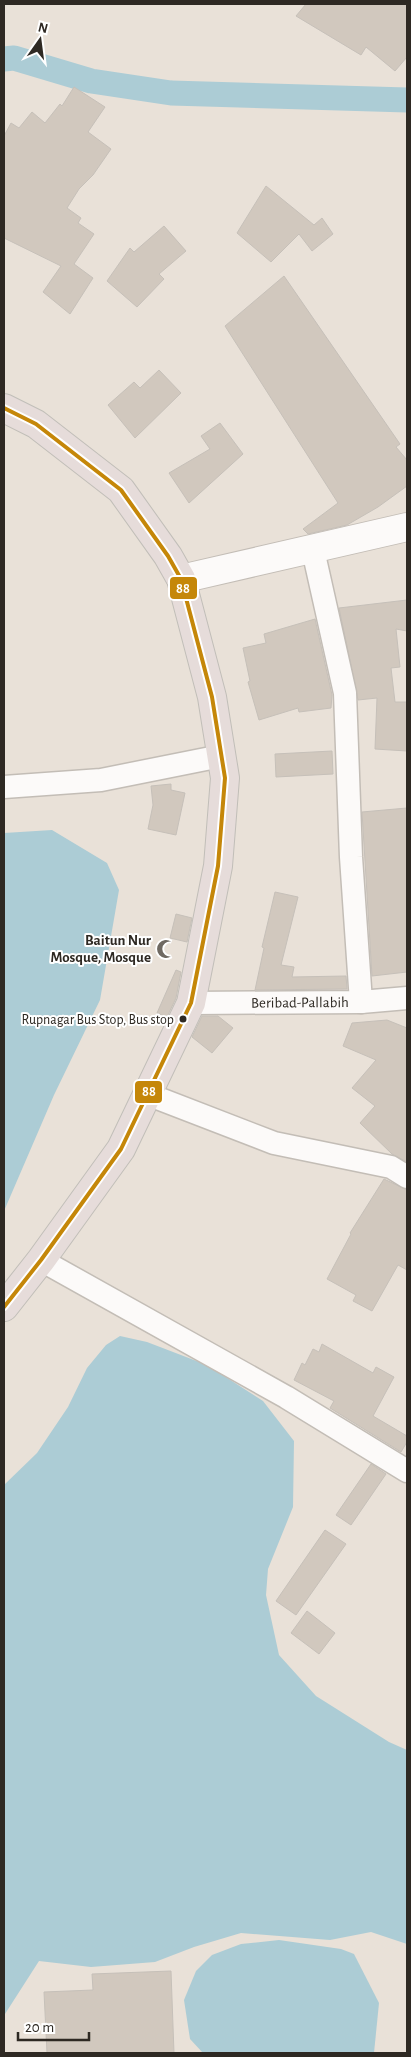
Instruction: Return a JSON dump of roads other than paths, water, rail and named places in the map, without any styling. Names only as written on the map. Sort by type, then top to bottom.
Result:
[{"type":"highway","points":[[4,408],[36,424],[121,490],[168,556],[181,579],[212,697],[225,778],[218,866],[191,1003],[122,1149],[41,1260],[4,1306]]},
{"type":"street","points":[[181,579],[407,527]]},
{"type":"street","points":[[313,550],[345,693],[351,857],[361,1002]]},
{"type":"street","points":[[4,787],[101,780],[221,756]]},
{"type":"street","name":"Beribad-Pallabih","points":[[191,1003],[361,1002],[407,998]]},
{"type":"street","points":[[148,1094],[274,1143],[390,1167],[407,1177]]},
{"type":"street","points":[[41,1260],[286,1397],[407,1471]]},
{"type":"water","points":[[52,830],[107,863],[119,890],[100,1000],[54,1095],[4,1211],[4,833]]},
{"type":"water","points":[[120,1336],[147,1342],[207,1365],[263,1401],[294,1441],[293,1507],[268,1569],[266,1595],[279,1655],[316,1696],[389,1742],[407,1750],[407,1944],[371,1932],[330,1940],[241,1933],[194,1947],[155,1962],[91,1967],[39,1961],[5,2014],[4,1485],[37,1453],[68,1407],[87,1368],[106,1345]]},
{"type":"water","points":[[279,1940],[341,1949],[354,1954],[379,2003],[374,2053],[203,2053],[190,2039],[184,2000],[196,1971],[212,1955],[241,1944]]},
{"type":"waterway","points":[[4,59],[14,58],[91,81],[171,93],[407,100]]},
{"type":"place","name":"Baitun Nur Mosque, Mosque","points":[[166,949]]},
{"type":"place","name":"Rupnagar Bus Stop, Bus stop","points":[[183,1019]]}]
